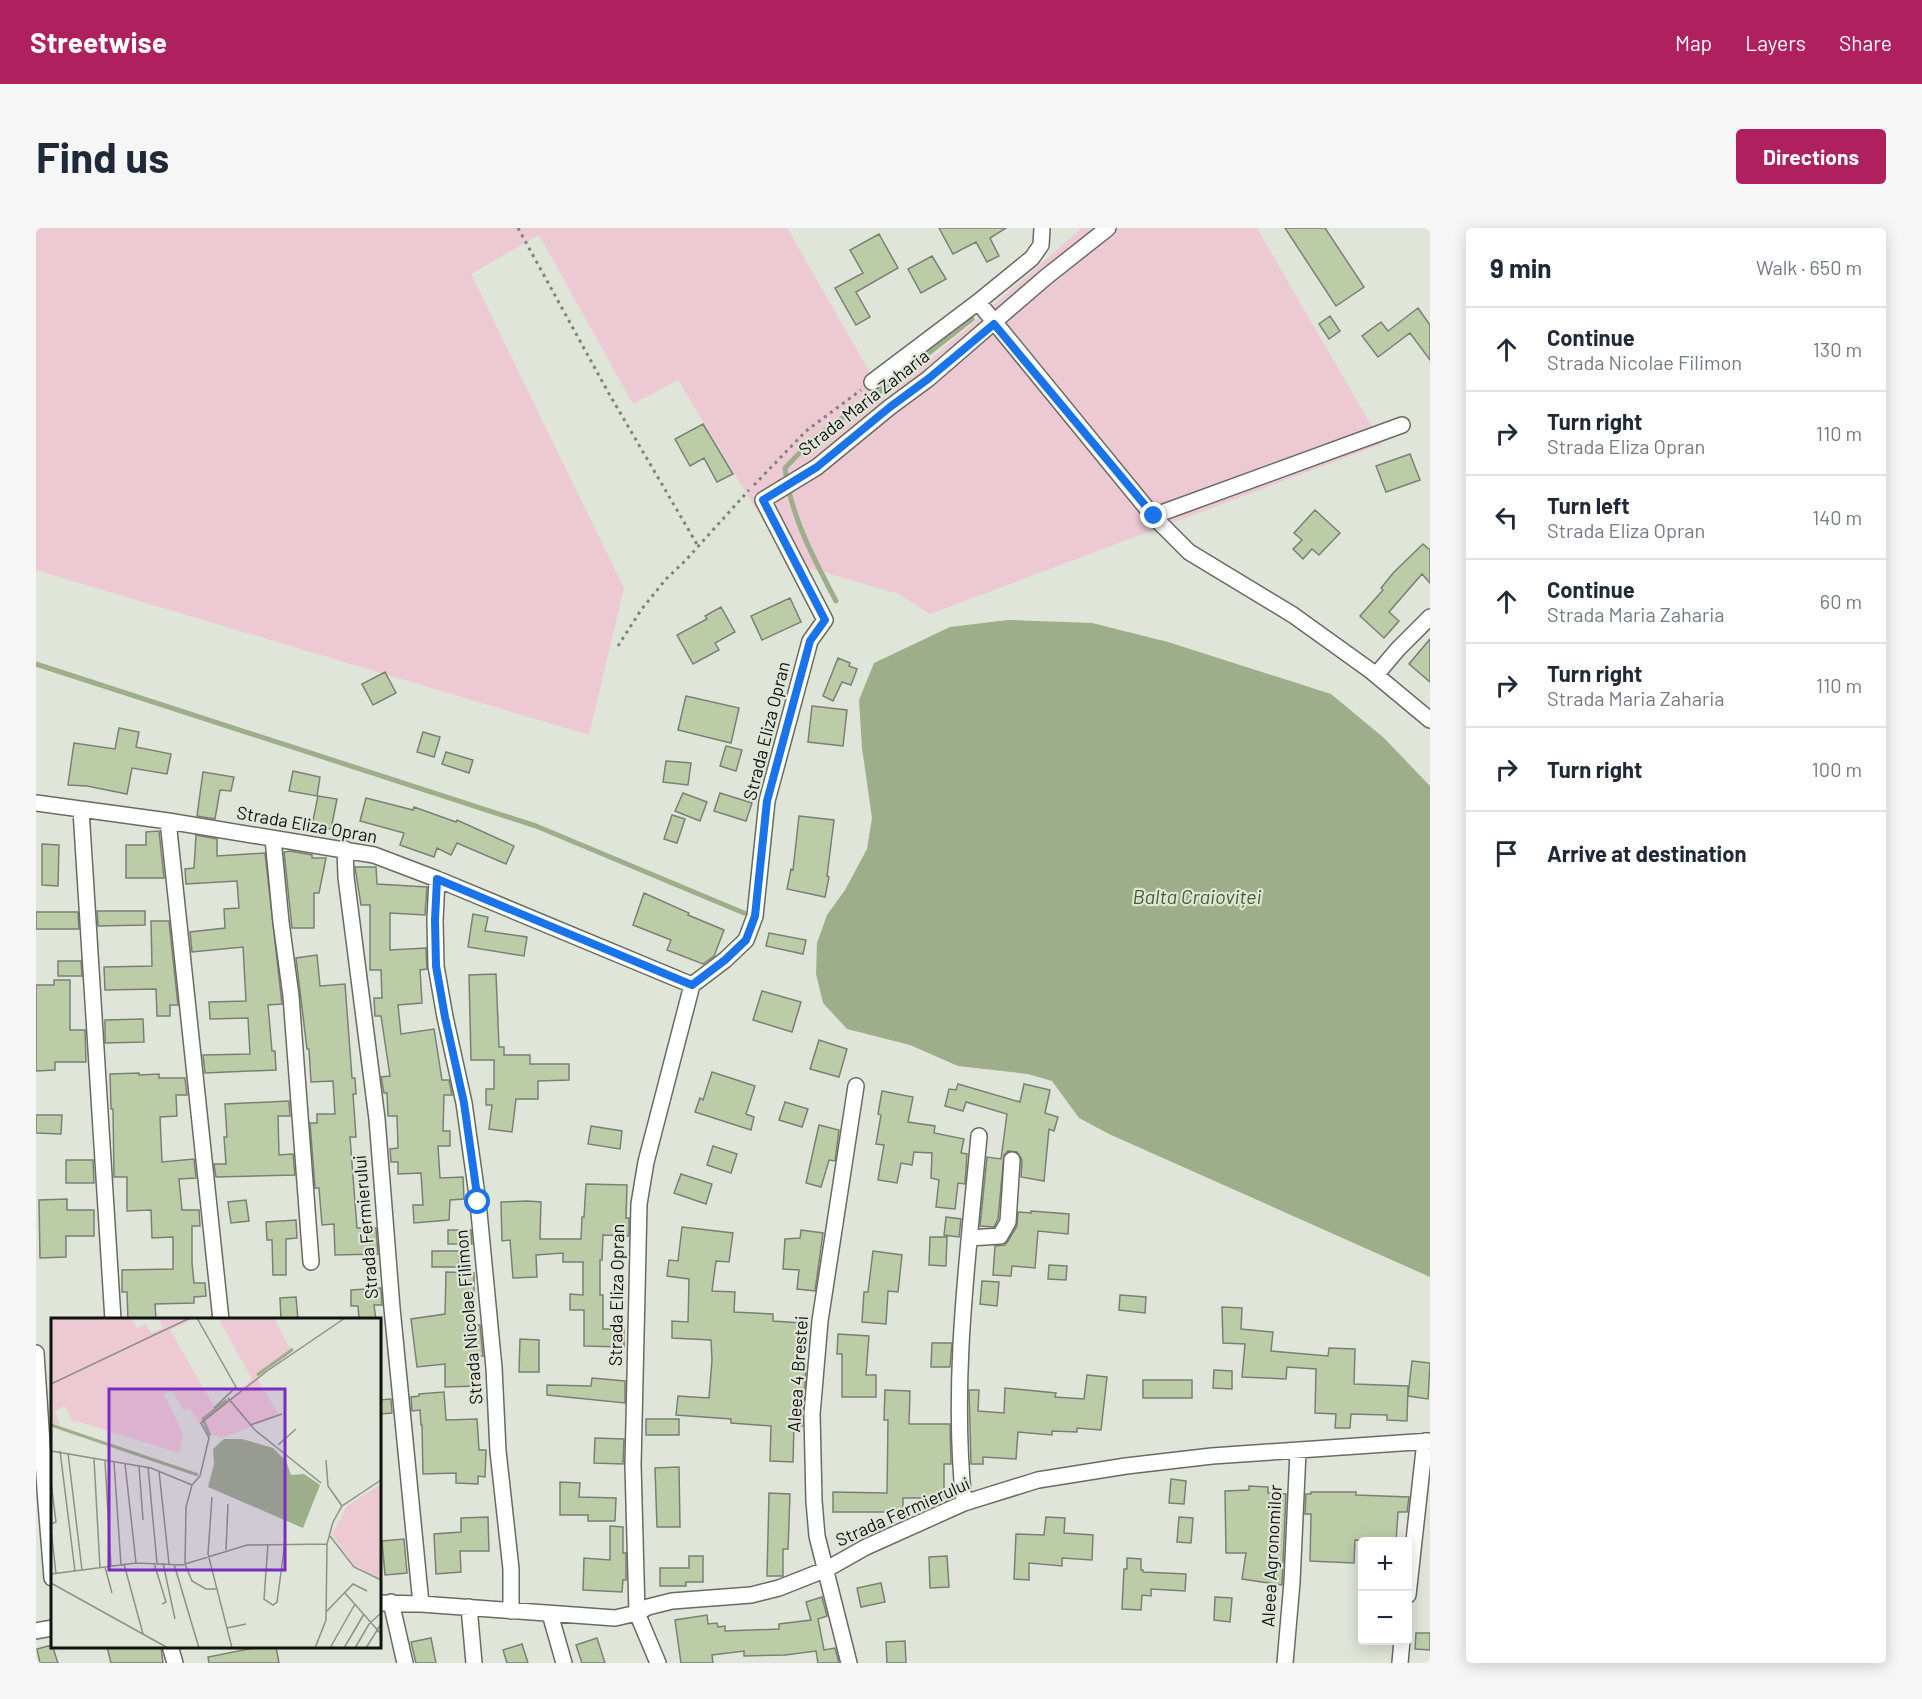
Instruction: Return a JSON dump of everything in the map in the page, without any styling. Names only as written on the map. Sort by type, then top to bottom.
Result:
[{"type":"street","points":[[872,382],[1032,258],[1041,245],[1042,228]]},
{"type":"street","name":"Strada Maria Zaharia","points":[[810,641],[825,620],[763,500],[817,467],[928,379],[1046,277],[1108,228]]},
{"type":"street","points":[[1032,258],[1046,277]]},
{"type":"street","points":[[978,302],[1154,516],[1189,552],[1293,615],[1376,675],[1430,720]]},
{"type":"street","points":[[1154,516],[1402,424]]},
{"type":"street","points":[[1376,675],[1430,617]]},
{"type":"street","name":"Strada Eliza Opran","points":[[637,1614],[633,1465],[639,1204],[646,1162],[692,985],[725,960],[746,940],[755,916],[767,801],[810,641]]},
{"type":"street","name":"Strada Eliza Opran","points":[[36,802],[374,855],[692,985]]},
{"type":"street","points":[[81,810],[113,1318]]},
{"type":"street","points":[[168,821],[220,1318]]},
{"type":"street","points":[[273,838],[291,996],[311,1262]]},
{"type":"street","name":"Strada Fermierului","points":[[345,849],[346,877],[377,1119],[392,1308],[421,1604]]},
{"type":"street","name":"Strada Nicolae Filimon","points":[[437,879],[436,966],[464,1103],[478,1202],[493,1357],[498,1451],[511,1569],[511,1611]]},
{"type":"street","name":"Aleea 4 Brestei","points":[[849,1663],[818,1536],[814,1501],[812,1414],[820,1322],[856,1086]]},
{"type":"street","points":[[964,1503],[960,1466],[960,1370],[979,1136]]},
{"type":"street","points":[[970,1238],[1000,1236],[1008,1222],[1012,1160]]},
{"type":"street","points":[[36,1353],[51,1565]]},
{"type":"street","points":[[1408,1591],[1427,1441]]},
{"type":"street","name":"Strada Fermierului","points":[[405,1663],[385,1603],[615,1618],[637,1614],[648,1607],[672,1601],[751,1595],[779,1588],[827,1569],[866,1547],[964,1503],[1038,1480],[1115,1467],[1212,1456],[1427,1441]]},
{"type":"street","name":"Aleea Agronomilor","points":[[1285,1663],[1292,1582],[1298,1451]]},
{"type":"street","points":[[469,1607],[474,1663]]},
{"type":"street","points":[[550,1614],[564,1663]]},
{"type":"street","points":[[637,1614],[658,1663]]},
{"type":"street","points":[[36,1630],[51,1628]]},
{"type":"street","points":[[1400,1663],[1402,1645]]},
{"type":"street","points":[[170,1648],[174,1663]]},
{"type":"path","points":[[518,228],[608,392],[698,546]]},
{"type":"path","points":[[618,646],[641,610],[666,579],[724,516],[806,431],[872,382]]},
{"type":"shaded area","points":[[36,228],[787,228],[885,399],[1082,228],[1257,228],[1382,444],[930,614],[899,594],[788,562],[678,380],[633,404],[539,235],[471,274],[624,588],[589,735],[36,570]]},
{"type":"water","name":"Balta Craioviței","points":[[1008,620],[1092,623],[1168,642],[1331,694],[1384,738],[1430,786],[1430,1277],[1109,1134],[1079,1118],[1052,1081],[1028,1074],[958,1066],[910,1045],[847,1029],[823,1003],[816,974],[817,943],[827,915],[845,890],[867,849],[872,818],[862,748],[859,700],[874,663],[950,627]]},
{"type":"building","points":[[939,228],[1006,228],[990,238],[999,256],[987,262],[976,242],[953,254]]},
{"type":"building","points":[[1285,228],[1325,228],[1364,287],[1336,306]]},
{"type":"building","points":[[879,234],[898,268],[856,292],[870,317],[856,325],[835,288],[863,273],[850,250]]},
{"type":"building","points":[[932,256],[946,279],[921,293],[908,269]]},
{"type":"building","points":[[1418,308],[1430,325],[1430,360],[1410,333],[1378,357],[1362,336],[1381,322],[1388,331]]},
{"type":"building","points":[[1330,316],[1340,331],[1329,339],[1319,324]]},
{"type":"building","points":[[703,424],[733,474],[717,482],[704,458],[690,466],[675,439]]},
{"type":"building","points":[[1410,454],[1420,480],[1386,492],[1376,466]]},
{"type":"building","points":[[1315,510],[1340,533],[1319,555],[1312,549],[1303,559],[1293,549],[1302,540],[1294,533]]},
{"type":"building","points":[[1423,544],[1430,550],[1430,583],[1422,574],[1389,612],[1399,621],[1384,638],[1360,616],[1383,590],[1381,588],[1394,572]]},
{"type":"building","points":[[790,598],[801,622],[762,640],[751,616]]},
{"type":"building","points":[[721,607],[735,632],[715,643],[719,650],[693,664],[677,635],[707,619],[705,616]]},
{"type":"building","points":[[1430,639],[1430,682],[1409,664]]},
{"type":"building","points":[[838,658],[857,669],[851,685],[842,682],[833,701],[823,696]]},
{"type":"building","points":[[385,672],[396,693],[373,705],[362,684]]},
{"type":"building","points":[[686,696],[739,708],[731,743],[678,730]]},
{"type":"building","points":[[812,706],[847,710],[843,746],[808,742]]},
{"type":"building","points":[[119,728],[139,732],[136,747],[171,754],[167,774],[132,768],[127,794],[87,786],[68,785],[74,743],[115,749]]},
{"type":"building","points":[[423,732],[440,737],[434,757],[417,752]]},
{"type":"building","points":[[726,746],[742,750],[736,771],[720,766]]},
{"type":"building","points":[[446,752],[473,760],[469,773],[442,764]]},
{"type":"building","points":[[666,761],[691,763],[688,785],[663,782]]},
{"type":"building","points":[[293,771],[320,777],[317,796],[289,791]]},
{"type":"building","points":[[203,772],[234,777],[231,791],[220,790],[215,819],[197,816]]},
{"type":"building","points":[[683,793],[707,802],[700,821],[675,811]]},
{"type":"building","points":[[720,793],[752,803],[746,821],[714,811]]},
{"type":"building","points":[[318,796],[337,799],[331,829],[312,825]]},
{"type":"building","points":[[366,798],[413,810],[414,807],[456,822],[457,820],[514,846],[506,864],[457,843],[451,855],[437,848],[434,857],[400,845],[404,833],[360,821]]},
{"type":"building","points":[[672,815],[685,819],[677,843],[664,839]]},
{"type":"building","points":[[799,816],[834,820],[825,897],[787,889],[791,869],[793,870]]},
{"type":"building","points":[[159,831],[164,878],[126,878],[126,845],[146,845],[146,832]]},
{"type":"building","points":[[196,835],[217,839],[217,856],[265,853],[282,1004],[268,1005],[276,1070],[205,1073],[203,1055],[250,1054],[248,1018],[210,1019],[209,1002],[246,1001],[243,947],[192,952],[190,932],[225,928],[224,909],[239,908],[237,881],[186,884],[185,869],[194,868]]},
{"type":"building","points":[[42,844],[59,845],[58,886],[42,885]]},
{"type":"building","points":[[284,852],[312,855],[312,858],[326,858],[319,893],[314,893],[314,928],[292,928]]},
{"type":"building","points":[[355,867],[376,867],[377,884],[427,887],[425,915],[390,913],[390,950],[426,948],[427,969],[420,970],[422,1003],[398,1005],[401,1034],[434,1029],[442,1080],[449,1080],[452,1095],[444,1095],[443,1131],[450,1131],[450,1146],[438,1146],[440,1178],[463,1177],[464,1199],[450,1200],[449,1220],[414,1223],[413,1205],[423,1205],[421,1173],[398,1174],[398,1162],[391,1162],[390,1149],[398,1148],[397,1116],[388,1116],[387,1093],[384,1093],[381,1077],[390,1076],[381,1016],[375,1016],[374,998],[382,998],[381,970],[370,970],[370,905],[361,905]]},
{"type":"building","points":[[644,893],[724,930],[714,956],[703,964],[667,950],[671,940],[633,925]]},
{"type":"building","points":[[97,911],[145,911],[145,925],[98,926]]},
{"type":"building","points":[[36,912],[78,912],[79,929],[36,929]]},
{"type":"building","points":[[473,914],[488,917],[485,931],[527,937],[524,956],[468,947]]},
{"type":"building","points":[[151,921],[169,921],[178,1005],[170,1005],[170,1016],[157,1016],[156,989],[105,990],[104,967],[152,966]]},
{"type":"building","points":[[769,933],[806,940],[803,954],[766,946]]},
{"type":"building","points":[[317,955],[320,986],[345,984],[352,1078],[355,1078],[356,1094],[353,1094],[356,1137],[350,1137],[357,1228],[376,1228],[378,1254],[335,1255],[334,1224],[322,1225],[319,1188],[315,1188],[310,1123],[317,1123],[317,1114],[335,1114],[333,1081],[311,1082],[309,1049],[307,1049],[296,958]]},
{"type":"building","points":[[58,961],[81,961],[82,976],[58,976]]},
{"type":"building","points":[[496,974],[499,1047],[504,1047],[504,1055],[530,1055],[530,1064],[569,1064],[569,1080],[538,1081],[538,1099],[516,1099],[512,1132],[489,1129],[492,1105],[486,1105],[486,1089],[494,1089],[494,1060],[471,1060],[469,975]]},
{"type":"building","points":[[54,980],[70,980],[70,1030],[85,1030],[86,1062],[55,1062],[55,1070],[36,1071],[36,985],[54,985]]},
{"type":"building","points":[[762,991],[801,1002],[792,1032],[753,1020]]},
{"type":"building","points":[[143,1019],[144,1042],[105,1043],[105,1020]]},
{"type":"building","points":[[819,1040],[847,1049],[839,1077],[810,1069]]},
{"type":"building","points":[[712,1072],[755,1086],[746,1114],[754,1117],[751,1130],[695,1112],[700,1098],[703,1100]]},
{"type":"building","points":[[110,1074],[159,1074],[159,1078],[185,1078],[187,1095],[176,1095],[177,1116],[160,1117],[162,1162],[194,1159],[196,1178],[179,1179],[182,1210],[199,1210],[200,1226],[192,1226],[192,1263],[194,1283],[205,1283],[206,1296],[194,1297],[194,1303],[155,1304],[156,1318],[128,1318],[127,1292],[122,1292],[122,1270],[173,1269],[173,1237],[152,1238],[151,1210],[127,1211],[127,1177],[114,1177]]},
{"type":"building","points":[[958,1084],[1020,1102],[1024,1084],[1050,1090],[1045,1113],[1058,1117],[1054,1131],[1049,1129],[1044,1181],[1021,1177],[1022,1160],[1017,1152],[1008,1151],[1004,1155],[998,1219],[994,1227],[980,1226],[987,1157],[1001,1159],[1007,1114],[966,1102],[963,1111],[945,1106],[949,1089],[956,1090]]},
{"type":"building","points":[[882,1091],[913,1097],[908,1122],[935,1126],[934,1133],[964,1139],[961,1153],[967,1154],[965,1184],[958,1183],[955,1209],[936,1207],[939,1180],[931,1178],[932,1153],[914,1152],[912,1165],[901,1163],[897,1183],[878,1180],[884,1145],[876,1144]]},
{"type":"building","points":[[289,1101],[290,1116],[278,1116],[279,1155],[293,1154],[295,1175],[216,1177],[214,1164],[226,1164],[225,1104]]},
{"type":"building","points":[[785,1102],[808,1109],[802,1127],[779,1120]]},
{"type":"building","points":[[36,1115],[62,1115],[61,1134],[36,1133]]},
{"type":"building","points":[[819,1125],[839,1130],[835,1161],[829,1160],[821,1187],[806,1183]]},
{"type":"building","points":[[591,1126],[622,1131],[620,1149],[588,1144]]},
{"type":"building","points":[[713,1146],[737,1154],[731,1173],[707,1165]]},
{"type":"building","points":[[66,1160],[93,1160],[94,1183],[66,1183]]},
{"type":"building","points":[[681,1174],[712,1184],[706,1204],[674,1193]]},
{"type":"building","points":[[586,1184],[627,1185],[626,1218],[629,1218],[629,1236],[603,1235],[602,1260],[600,1260],[603,1329],[624,1329],[624,1347],[584,1346],[584,1310],[570,1310],[570,1294],[583,1295],[583,1262],[563,1262],[563,1253],[536,1255],[537,1277],[513,1278],[510,1240],[502,1241],[501,1202],[527,1201],[541,1202],[540,1239],[581,1239]]},
{"type":"building","points":[[67,1199],[67,1210],[94,1210],[94,1236],[66,1236],[66,1257],[40,1258],[39,1200]]},
{"type":"building","points":[[246,1200],[249,1221],[231,1223],[228,1202]]},
{"type":"building","points":[[1031,1211],[1069,1214],[1068,1234],[1038,1231],[1035,1268],[1012,1266],[1011,1276],[993,1275],[995,1246],[1005,1245],[1008,1241],[1017,1226],[1018,1212],[1031,1213]]},
{"type":"building","points":[[946,1217],[961,1219],[959,1237],[944,1235]]},
{"type":"building","points":[[296,1220],[297,1238],[286,1239],[286,1275],[273,1275],[272,1240],[267,1240],[266,1222]]},
{"type":"building","points":[[682,1227],[733,1233],[729,1262],[716,1261],[712,1291],[735,1292],[734,1312],[773,1314],[773,1321],[802,1323],[799,1364],[806,1365],[803,1426],[794,1425],[793,1462],[770,1461],[771,1426],[731,1423],[731,1419],[676,1415],[678,1396],[709,1398],[712,1360],[711,1340],[672,1338],[672,1321],[688,1322],[689,1279],[667,1276],[669,1260],[678,1261]]},
{"type":"building","points":[[448,1230],[471,1230],[472,1244],[448,1244]]},
{"type":"building","points":[[801,1230],[823,1233],[815,1291],[797,1289],[799,1270],[783,1269],[785,1239],[800,1238]]},
{"type":"building","points":[[930,1237],[947,1237],[946,1266],[929,1265]]},
{"type":"building","points":[[432,1251],[459,1251],[459,1267],[432,1267]]},
{"type":"building","points":[[873,1251],[902,1255],[898,1292],[888,1291],[886,1324],[862,1322],[864,1292],[868,1292]]},
{"type":"building","points":[[1049,1265],[1067,1266],[1066,1280],[1048,1279]]},
{"type":"building","points":[[446,1272],[474,1273],[474,1325],[480,1325],[483,1356],[478,1356],[479,1386],[445,1387],[445,1364],[417,1367],[411,1319],[445,1314]]},
{"type":"building","points":[[982,1281],[999,1282],[997,1306],[980,1304]]},
{"type":"building","points":[[381,1288],[382,1305],[374,1305],[376,1318],[359,1318],[358,1306],[351,1306],[351,1290]]},
{"type":"building","points":[[1120,1295],[1146,1297],[1145,1313],[1119,1310]]},
{"type":"building","points":[[296,1297],[298,1318],[281,1318],[280,1298]]},
{"type":"building","points":[[1222,1307],[1242,1308],[1241,1329],[1273,1332],[1271,1351],[1328,1356],[1329,1348],[1355,1349],[1354,1384],[1408,1386],[1407,1421],[1387,1420],[1387,1415],[1351,1414],[1350,1428],[1335,1428],[1336,1414],[1315,1413],[1316,1369],[1287,1367],[1286,1379],[1242,1377],[1245,1344],[1223,1343]]},
{"type":"building","points":[[838,1334],[869,1336],[866,1375],[876,1375],[876,1397],[842,1397],[842,1354],[837,1354]]},
{"type":"building","points":[[520,1339],[539,1340],[539,1372],[519,1372]]},
{"type":"building","points":[[932,1343],[952,1343],[950,1367],[931,1367]]},
{"type":"building","points":[[1412,1361],[1430,1363],[1428,1399],[1408,1396]]},
{"type":"building","points":[[1214,1370],[1232,1371],[1232,1389],[1213,1388]]},
{"type":"building","points":[[1087,1375],[1107,1377],[1101,1430],[1077,1428],[1077,1432],[1052,1431],[1052,1435],[1018,1432],[1016,1459],[983,1457],[983,1464],[971,1464],[969,1390],[979,1390],[978,1411],[1004,1413],[1005,1388],[1056,1393],[1055,1397],[1084,1399]]},
{"type":"building","points":[[592,1378],[625,1381],[625,1403],[547,1395],[547,1385],[591,1386]]},
{"type":"building","points":[[1143,1380],[1192,1380],[1192,1398],[1143,1398]]},
{"type":"building","points":[[885,1390],[910,1391],[909,1424],[950,1424],[951,1464],[944,1464],[944,1498],[903,1498],[903,1512],[833,1512],[833,1492],[887,1493],[888,1420],[884,1420]]},
{"type":"building","points":[[444,1392],[446,1420],[477,1419],[479,1450],[486,1450],[485,1477],[478,1476],[478,1484],[456,1483],[456,1473],[423,1474],[420,1410],[412,1411],[411,1397]]},
{"type":"building","points":[[391,1399],[392,1413],[381,1414],[381,1400]]},
{"type":"building","points":[[646,1419],[679,1419],[679,1435],[646,1435]]},
{"type":"building","points":[[595,1438],[624,1439],[623,1464],[594,1463]]},
{"type":"building","points":[[679,1467],[680,1527],[657,1527],[655,1468]]},
{"type":"building","points":[[1171,1479],[1186,1481],[1184,1504],[1169,1503]]},
{"type":"building","points":[[560,1482],[580,1483],[579,1497],[616,1498],[615,1521],[588,1521],[588,1515],[560,1515]]},
{"type":"building","points":[[1249,1486],[1268,1487],[1268,1493],[1286,1494],[1282,1585],[1242,1579],[1246,1553],[1226,1553],[1225,1491],[1249,1490]]},
{"type":"building","points":[[1311,1492],[1356,1492],[1356,1495],[1409,1497],[1407,1512],[1398,1512],[1396,1537],[1358,1537],[1358,1540],[1355,1540],[1354,1563],[1310,1561],[1311,1514],[1305,1514],[1306,1494],[1311,1494]]},
{"type":"building","points":[[769,1493],[790,1494],[788,1549],[783,1549],[783,1576],[767,1576]]},
{"type":"building","points":[[488,1517],[489,1551],[460,1551],[461,1572],[436,1574],[434,1534],[461,1532],[461,1518]]},
{"type":"building","points":[[1046,1517],[1065,1518],[1064,1533],[1093,1535],[1092,1560],[1062,1558],[1062,1566],[1029,1563],[1029,1580],[1014,1579],[1016,1534],[1044,1535]]},
{"type":"building","points":[[1179,1517],[1193,1518],[1191,1543],[1177,1542]]},
{"type":"building","points":[[610,1526],[623,1527],[626,1580],[623,1580],[622,1592],[583,1590],[584,1558],[610,1560]]},
{"type":"building","points":[[404,1539],[407,1573],[385,1575],[382,1541]]},
{"type":"building","points":[[689,1556],[703,1556],[703,1582],[686,1582],[686,1586],[660,1586],[660,1568],[689,1568]]},
{"type":"building","points":[[947,1556],[949,1587],[930,1588],[929,1557]]},
{"type":"building","points":[[1127,1558],[1141,1559],[1143,1572],[1186,1574],[1185,1591],[1151,1589],[1151,1596],[1142,1595],[1141,1610],[1122,1609],[1124,1569],[1127,1569]]},
{"type":"building","points":[[881,1583],[885,1602],[861,1607],[857,1588]]},
{"type":"building","points":[[822,1597],[827,1616],[818,1619],[824,1650],[835,1648],[839,1663],[818,1663],[816,1651],[785,1655],[744,1656],[744,1651],[712,1655],[713,1663],[681,1663],[675,1620],[707,1615],[708,1624],[717,1623],[718,1627],[725,1626],[725,1631],[779,1629],[779,1624],[811,1620],[806,1602]]},
{"type":"building","points":[[1215,1597],[1232,1598],[1230,1622],[1214,1620]]},
{"type":"building","points":[[1416,1633],[1430,1633],[1430,1650],[1415,1649]]},
{"type":"building","points":[[431,1638],[436,1663],[416,1663],[411,1642]]},
{"type":"building","points":[[597,1638],[605,1663],[582,1663],[576,1645]]},
{"type":"building","points":[[905,1641],[906,1663],[887,1663],[886,1642]]},
{"type":"building","points":[[522,1644],[528,1663],[507,1663],[503,1650]]},
{"type":"building","points":[[51,1645],[58,1663],[40,1663],[37,1649]]},
{"type":"building","points":[[107,1648],[161,1648],[163,1663],[111,1663]]},
{"type":"building","points":[[254,1648],[276,1648],[279,1663],[209,1663],[208,1657]]},
{"type":"waterway","points":[[836,601],[798,520],[785,468],[814,438],[879,392],[972,319]]},
{"type":"waterway","points":[[36,664],[536,826],[744,913]]},
{"type":"route","points":[[478,1202],[464,1103],[436,966],[437,879],[692,985],[725,960],[746,940],[755,916],[767,801],[810,641],[825,620],[763,500],[817,467],[994,324],[1154,516]]}]
